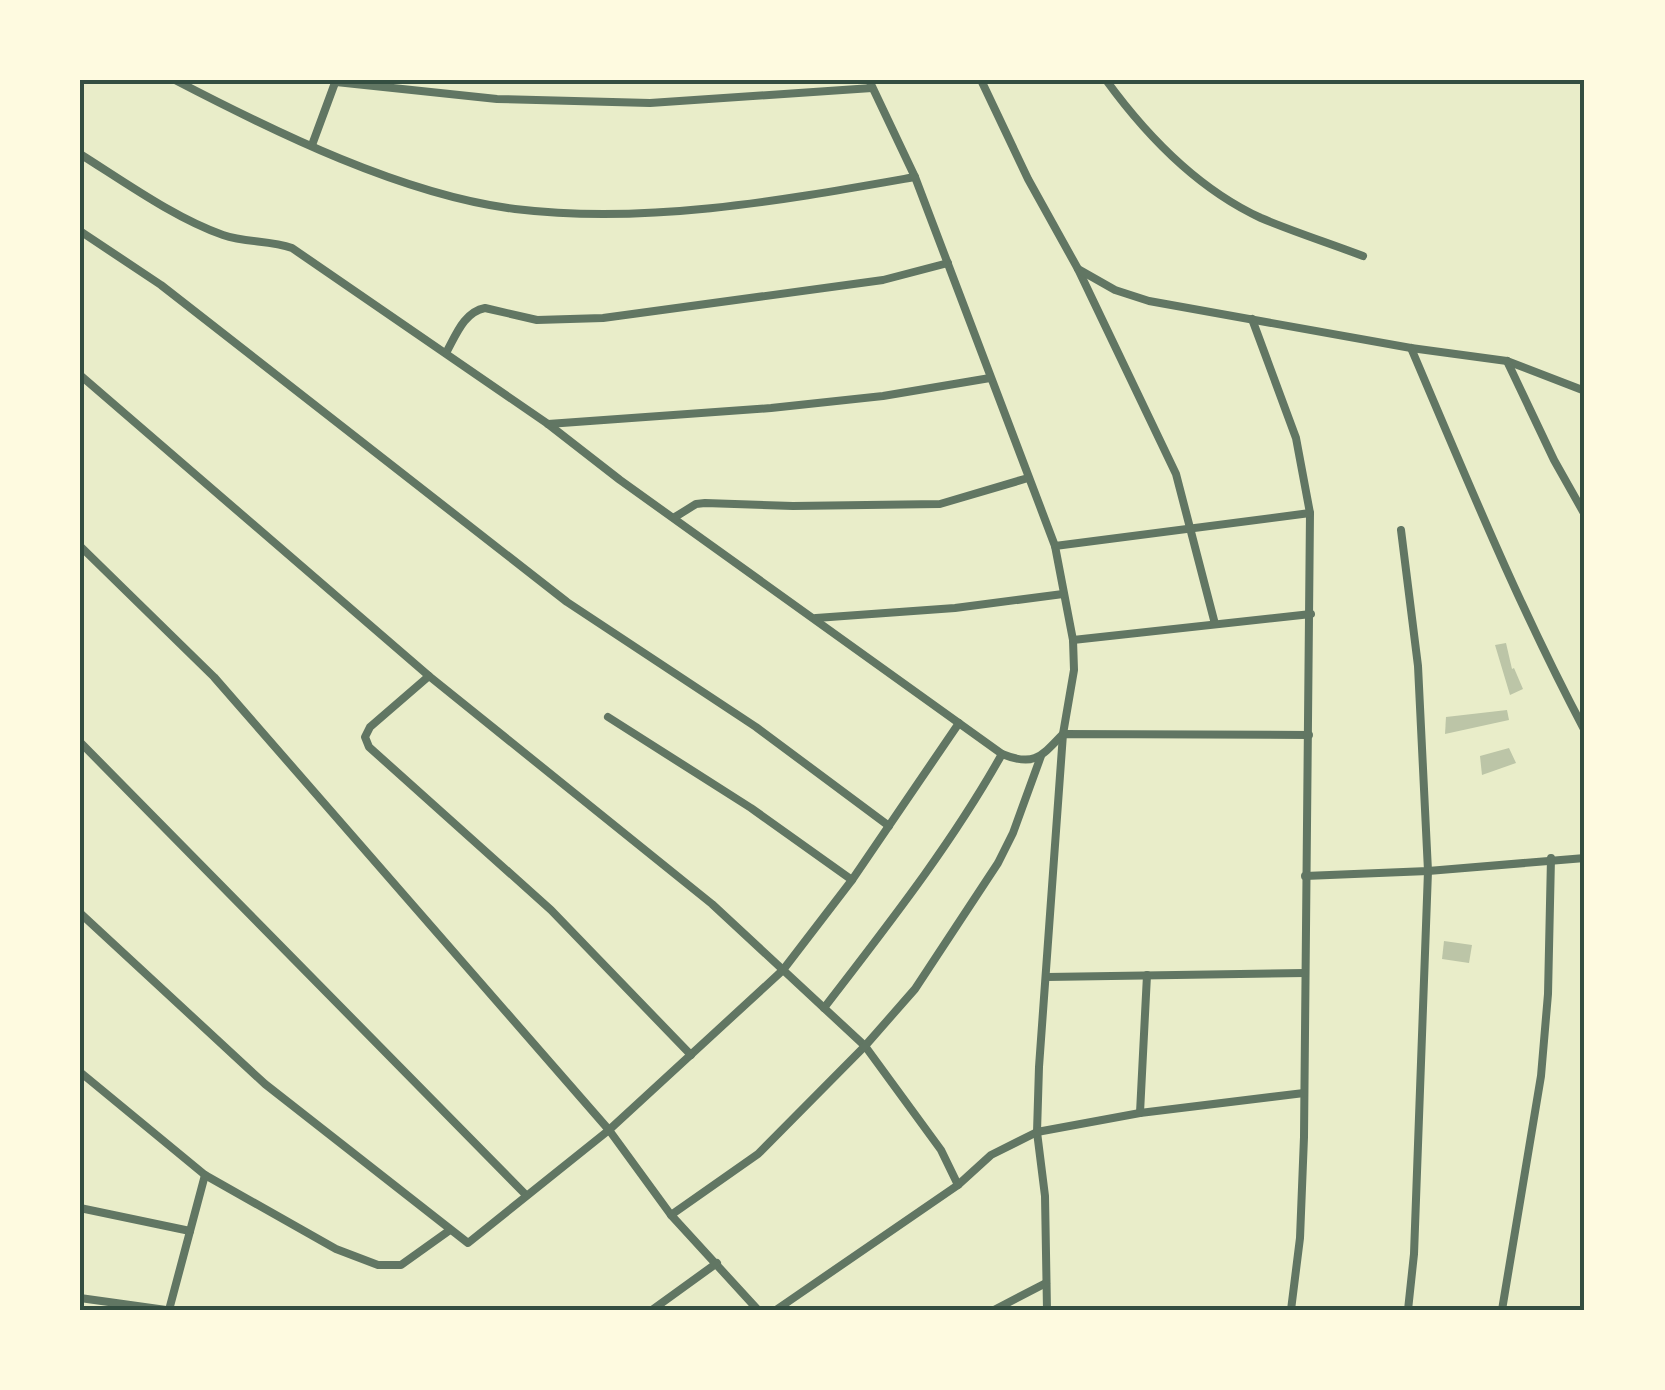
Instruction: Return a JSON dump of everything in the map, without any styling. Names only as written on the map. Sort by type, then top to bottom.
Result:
[{"type":"street","points":[[175,80],[312,145],[398,180],[516,209],[653,213],[700,210],[915,177]]},
{"type":"street","points":[[982,80],[1176,474],[1215,624]]},
{"type":"street","points":[[1106,80],[1168,152],[1220,193],[1259,217],[1362,256]]},
{"type":"street","points":[[312,145],[336,81],[497,99],[650,103],[870,84],[915,177],[1055,546],[1073,640],[1074,670],[1063,734],[1048,934],[1037,1132],[1045,1196],[1047,1310]]},
{"type":"street","points":[[80,154],[204,228],[228,237],[271,241],[292,248],[548,424],[1002,754],[1018,761],[1042,756]]},
{"type":"street","points":[[80,231],[161,285],[567,602],[742,716],[889,826]]},
{"type":"street","points":[[446,353],[468,315],[477,309],[537,320],[602,318],[883,280],[948,263]]},
{"type":"street","points":[[1078,270],[1115,290],[1149,301],[1411,348],[1508,361],[1585,392]]},
{"type":"street","points":[[1252,319],[1296,438],[1310,513],[1304,1093],[1300,1238],[1291,1310]]},
{"type":"street","points":[[1411,348],[1499,553],[1585,731]]},
{"type":"street","points":[[1508,361],[1554,460],[1585,515]]},
{"type":"street","points":[[80,374],[428,676],[712,904],[866,1046],[920,1118],[958,1185]]},
{"type":"street","points":[[548,424],[790,406],[990,378]]},
{"type":"street","points":[[675,517],[705,502],[793,506],[940,504],[1028,478]]},
{"type":"street","points":[[1055,546],[1310,513]]},
{"type":"street","points":[[1402,530],[1418,666],[1428,871],[1414,1254],[1408,1310]]},
{"type":"street","points":[[80,546],[214,678],[609,1130],[672,1214],[758,1310]]},
{"type":"street","points":[[816,618],[956,608],[1063,594]]},
{"type":"street","points":[[1073,640],[1311,614]]},
{"type":"street","points":[[428,676],[370,728],[365,736],[368,747],[551,910],[691,1055]]},
{"type":"street","points":[[608,718],[778,827],[852,880]]},
{"type":"street","points":[[80,913],[265,1084],[468,1242],[609,1130],[782,970],[852,880],[959,723]]},
{"type":"street","points":[[672,1214],[758,1154],[866,1046],[914,989],[998,863],[1042,756],[1063,734],[1309,735]]},
{"type":"street","points":[[80,742],[525,1194]]},
{"type":"street","points":[[824,1008],[934,862],[976,802],[1002,754]]},
{"type":"street","points":[[1502,1310],[1540,1076],[1548,994],[1551,858]]},
{"type":"street","points":[[1305,876],[1585,858]]},
{"type":"street","points":[[1047,977],[1305,973]]},
{"type":"street","points":[[1140,1113],[1147,975]]},
{"type":"street","points":[[80,1072],[205,1175],[312,1237],[378,1264],[401,1265],[450,1230]]},
{"type":"street","points":[[776,1310],[958,1185],[990,1155],[1037,1132],[1140,1113],[1304,1093]]},
{"type":"street","points":[[80,1298],[167,1310],[205,1175]]},
{"type":"street","points":[[80,1208],[190,1232]]},
{"type":"street","points":[[652,1310],[716,1264]]},
{"type":"street","points":[[994,1310],[1046,1283]]},
{"type":"building","points":[[1506,643],[1512,669],[1523,689],[1510,695],[1495,645]]},
{"type":"building","points":[[1507,710],[1509,720],[1445,734],[1446,717]]},
{"type":"building","points":[[1509,748],[1516,763],[1482,775],[1480,756]]},
{"type":"building","points":[[1444,941],[1472,945],[1469,963],[1442,959]]}]
